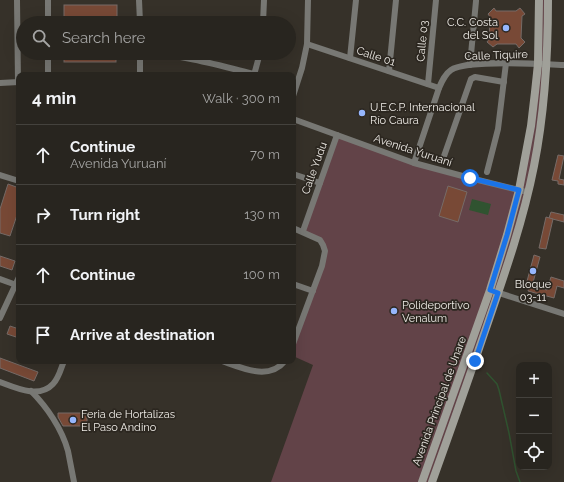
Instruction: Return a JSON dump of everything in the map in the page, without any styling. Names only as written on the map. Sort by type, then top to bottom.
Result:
[{"type":"street","points":[[17,0],[17,16]]},
{"type":"street","points":[[48,0],[48,16]]},
{"type":"street","points":[[139,0],[140,16]]},
{"type":"street","points":[[264,0],[264,16]]},
{"type":"street","points":[[296,87],[307,44],[308,0]]},
{"type":"street","points":[[350,58],[356,0]]},
{"type":"street","points":[[389,71],[396,0]]},
{"type":"street","name":"Calle 03","points":[[428,84],[436,0]]},
{"type":"street","points":[[470,65],[476,0]]},
{"type":"street","name":"Avenida Principal de Unare","points":[[422,482],[490,290],[519,190],[532,120],[538,64],[538,0]]},
{"type":"street","name":"Avenida Principal de Unare","points":[[432,482],[520,227],[540,130],[547,64],[549,2]]},
{"type":"street","name":"Calle 01","points":[[307,44],[439,88]]},
{"type":"street","points":[[18,60],[18,72]]},
{"type":"street","points":[[48,60],[48,72]]},
{"type":"street","points":[[140,60],[140,72]]},
{"type":"street","points":[[194,60],[242,72]]},
{"type":"street","points":[[255,72],[258,60]]},
{"type":"street","points":[[487,172],[498,129],[506,63]]},
{"type":"street","name":"Calle Tiquire","points":[[414,163],[439,88],[445,76],[456,67],[506,63],[564,65]]},
{"type":"street","points":[[443,159],[473,77],[504,82]]},
{"type":"street","points":[[0,83],[16,82]]},
{"type":"street","name":"Avenida Yuruaní","points":[[296,120],[414,163],[528,192]]},
{"type":"street","name":"Calle Yudu","points":[[302,231],[337,135]]},
{"type":"street","points":[[0,175],[16,180]]},
{"type":"street","points":[[296,175],[320,183]]},
{"type":"street","points":[[296,229],[320,240],[325,251],[324,258],[296,336]]},
{"type":"street","points":[[0,279],[16,286]]},
{"type":"street","points":[[296,285],[312,291]]},
{"type":"street","points":[[0,318],[16,288]]},
{"type":"street","points":[[490,290],[564,314]]},
{"type":"street","points":[[0,382],[30,391],[39,391],[53,384],[63,364]]},
{"type":"street","points":[[235,364],[254,371],[266,372],[277,368],[282,364]]},
{"type":"street","points":[[30,391],[41,401],[57,426],[68,450],[74,482]]},
{"type":"shaded area","name":"Polideportivo Venalum","points":[[539,0],[548,0],[548,49],[527,198],[432,482],[271,482],[313,365],[296,357],[296,336],[322,266],[323,245],[303,231],[337,135],[414,163],[519,190],[528,143]]},
{"type":"shaded area","points":[[472,199],[491,204],[488,215],[469,210]]},
{"type":"building","points":[[64,5],[117,5],[117,16],[64,16]]},
{"type":"building","name":"C.C. Costa del Sol","points":[[494,8],[496,11],[516,11],[520,8],[525,14],[522,16],[521,38],[525,42],[519,48],[516,44],[497,44],[493,47],[487,42],[489,39],[490,17],[488,14]]},
{"type":"building","points":[[64,60],[116,60],[116,62],[64,62]]},
{"type":"building","points":[[558,155],[564,156],[559,179],[564,180],[564,185],[558,184],[558,181],[552,180]]},
{"type":"building","points":[[8,184],[16,187],[16,218],[10,236],[0,233],[0,209]]},
{"type":"building","points":[[448,186],[467,192],[458,222],[439,216]]},
{"type":"building","points":[[551,212],[564,215],[564,222],[549,218]]},
{"type":"building","points":[[546,217],[553,219],[546,249],[539,248]]},
{"type":"building","points":[[534,255],[540,257],[532,286],[547,290],[551,277],[564,281],[564,288],[557,286],[554,298],[528,291],[530,285],[526,285]]},
{"type":"building","points":[[0,256],[15,261],[12,270],[0,266]]},
{"type":"building","points":[[10,326],[16,328],[16,337],[7,334]]},
{"type":"building","points":[[0,358],[38,372],[34,381],[0,368]]},
{"type":"building","name":"Feria de Hortalizas El Paso Andino","points":[[58,413],[87,413],[87,426],[63,426],[58,417]]},
{"type":"waterway","points":[[487,373],[497,384],[499,390],[516,471],[520,482]]},
{"type":"place","name":"C.C. Costa del Sol","points":[[506,28]]},
{"type":"place","name":"U.E.C.P. Internacional Río Caura","points":[[362,113]]},
{"type":"place","name":"Bloque 03-11","points":[[533,271]]},
{"type":"place","name":"Polideportivo Venalum","points":[[394,311]]},
{"type":"place","name":"Feria de Hortalizas El Paso Andino","points":[[73,420]]},
{"type":"route","points":[[470,178],[519,190],[513,216],[490,290],[498,293],[475,361]]}]
